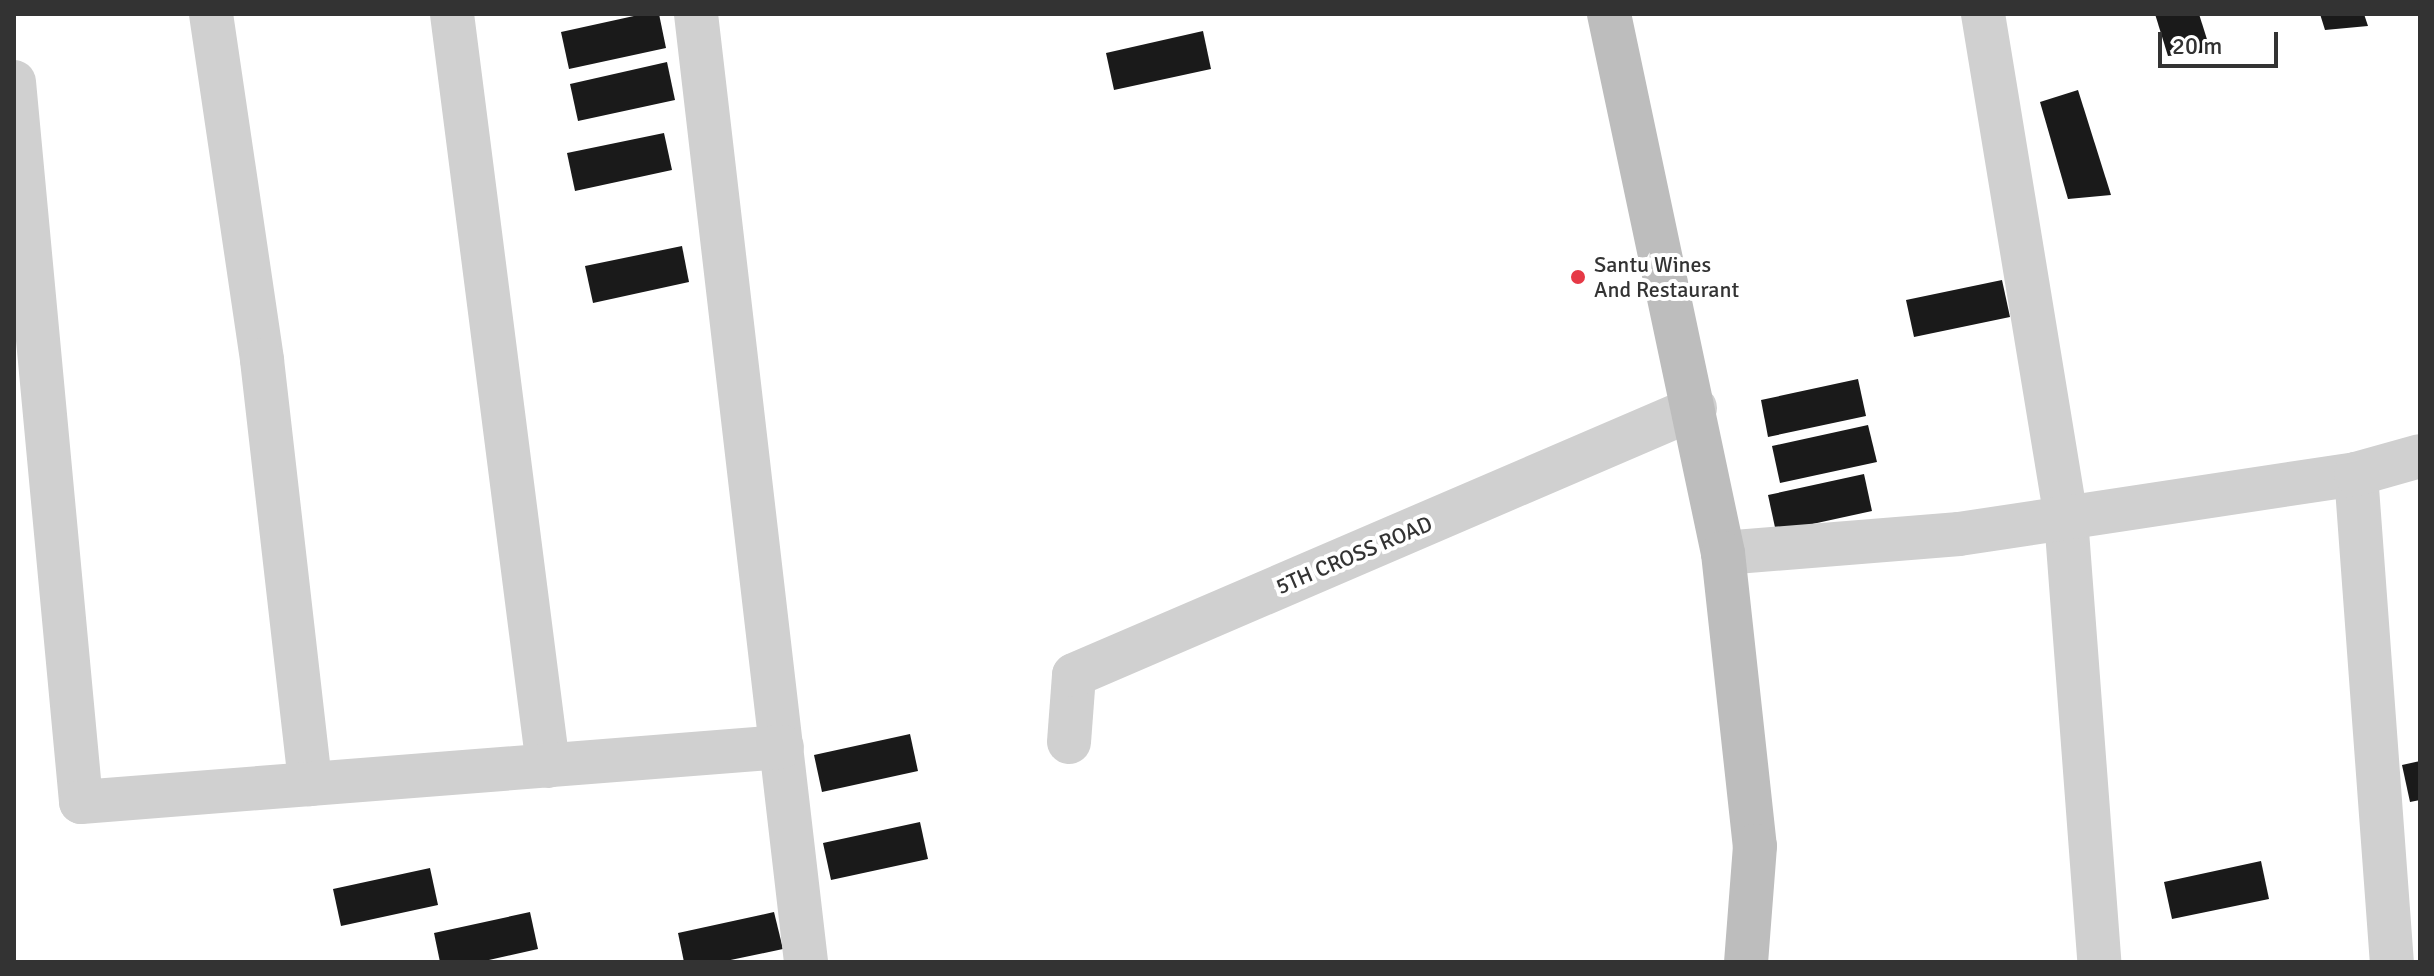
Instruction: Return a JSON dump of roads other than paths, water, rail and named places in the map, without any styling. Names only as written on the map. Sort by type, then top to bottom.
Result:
[{"type":"main road","points":[[1609,14],[1695,408],[1723,553],[1755,846],[1746,962]]},
{"type":"street","points":[[211,14],[262,360],[310,784]]},
{"type":"street","points":[[452,14],[548,766]]},
{"type":"street","points":[[696,14],[806,962]]},
{"type":"street","points":[[1983,14],[2066,518],[2099,962]]},
{"type":"street","points":[[14,82],[81,802],[782,747]]},
{"type":"street","name":"5TH CROSS ROAD","points":[[1069,742],[1074,675],[1695,408]]},
{"type":"street","points":[[1723,553],[1959,534],[2356,474],[2420,456]]},
{"type":"street","points":[[2356,474],[2392,962]]},
{"type":"place","name":"Santu Wines And Restaurant","points":[[1578,277]]}]
